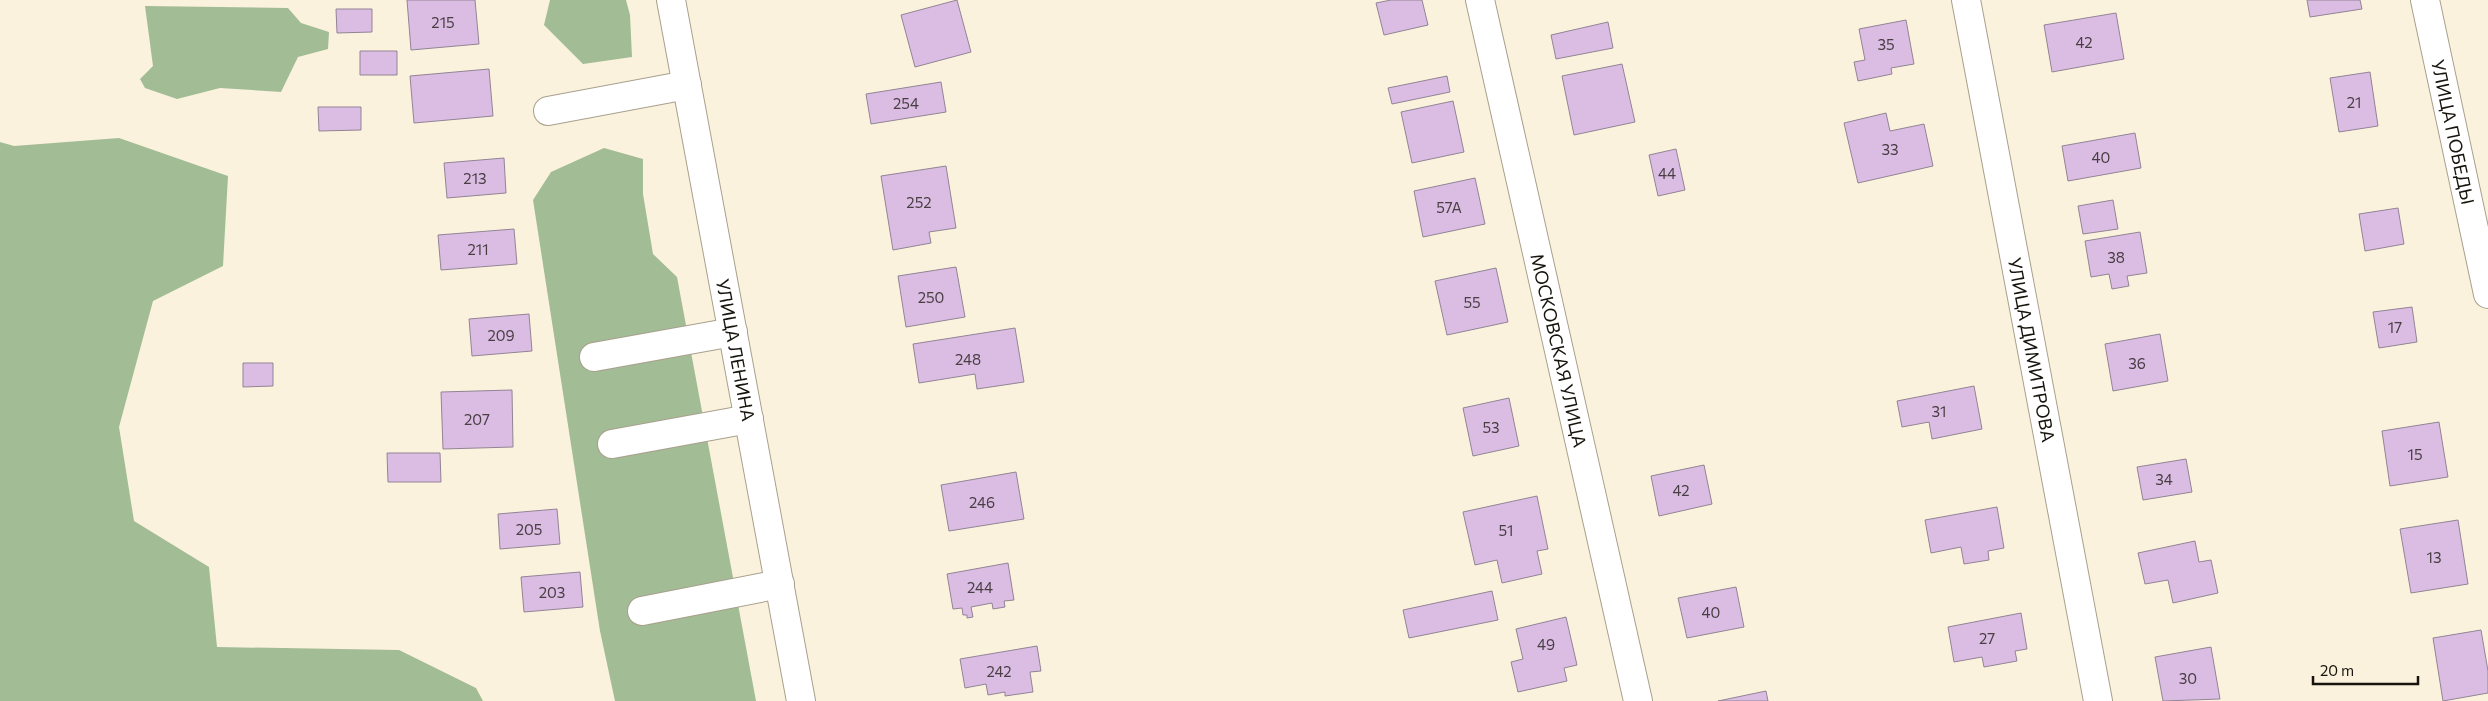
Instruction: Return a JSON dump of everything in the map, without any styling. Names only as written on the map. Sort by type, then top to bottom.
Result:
[{"type":"street","name":"УЛИЦА ЛЕНИНА","points":[[671,0],[801,701]]},
{"type":"street","name":"МОСКОВСКАЯ УЛИЦА","points":[[1480,0],[1638,701]]},
{"type":"street","name":"УЛИЦА ДИМИТРОВА","points":[[1966,0],[2098,701]]},
{"type":"street","name":"УЛИЦА ПОБЕДЫ","points":[[2424,0],[2488,294]]},
{"type":"street","points":[[548,110],[687,85]]},
{"type":"street","points":[[594,356],[733,332]]},
{"type":"street","points":[[612,444],[749,419]]},
{"type":"street","points":[[642,611],[780,584]]},
{"type":"green space","points":[[550,0],[626,0],[630,15],[632,57],[583,64],[544,25]]},
{"type":"green space","points":[[145,6],[288,8],[301,23],[329,32],[328,49],[298,57],[281,92],[220,88],[177,99],[145,88],[140,79],[153,66]]},
{"type":"green space","points":[[119,138],[228,176],[223,266],[153,301],[119,427],[134,521],[209,567],[217,647],[399,650],[476,688],[483,701],[0,701],[0,142],[14,146]]},
{"type":"green space","points":[[604,148],[643,159],[643,194],[653,254],[677,277],[756,701],[615,701],[600,631],[533,200],[551,172]]},
{"type":"building","points":[[407,0],[475,0],[479,44],[411,50]]},
{"type":"building","points":[[957,0],[971,52],[915,67],[901,15]]},
{"type":"building","points":[[1391,0],[1422,0],[1428,25],[1384,35],[1376,3]]},
{"type":"building","points":[[2307,0],[2360,0],[2362,9],[2310,17]]},
{"type":"building","points":[[336,9],[372,9],[372,32],[337,33]]},
{"type":"building","points":[[2116,13],[2124,59],[2052,72],[2044,25]]},
{"type":"building","points":[[1906,20],[1914,64],[1891,68],[1892,74],[1858,81],[1854,62],[1865,60],[1859,29]]},
{"type":"building","points":[[1608,22],[1613,48],[1556,59],[1551,35]]},
{"type":"building","points":[[360,51],[397,51],[397,75],[360,75]]},
{"type":"building","points":[[1622,64],[1635,122],[1574,135],[1562,76]]},
{"type":"building","points":[[489,69],[493,116],[414,123],[410,76]]},
{"type":"building","points":[[2370,72],[2378,126],[2339,132],[2330,78]]},
{"type":"building","points":[[1447,76],[1450,92],[1392,104],[1388,88]]},
{"type":"building","points":[[941,82],[946,112],[871,124],[866,94]]},
{"type":"building","points":[[1453,101],[1464,152],[1412,163],[1401,112]]},
{"type":"building","points":[[318,107],[361,107],[361,130],[319,131]]},
{"type":"building","points":[[1886,113],[1890,131],[1924,124],[1933,166],[1858,183],[1844,123]]},
{"type":"building","points":[[2135,133],[2141,168],[2068,181],[2062,146]]},
{"type":"building","points":[[1676,149],[1685,190],[1658,196],[1649,155]]},
{"type":"building","points":[[504,158],[506,193],[447,198],[444,163]]},
{"type":"building","points":[[946,166],[956,228],[929,232],[931,243],[893,250],[881,176]]},
{"type":"building","points":[[1475,178],[1485,224],[1423,237],[1414,191]]},
{"type":"building","points":[[2113,200],[2118,229],[2083,234],[2078,206]]},
{"type":"building","points":[[2398,208],[2404,244],[2365,251],[2359,214]]},
{"type":"building","points":[[514,229],[517,264],[441,270],[438,235]]},
{"type":"building","points":[[2140,232],[2147,273],[2127,276],[2129,286],[2112,289],[2109,274],[2091,277],[2085,241]]},
{"type":"building","points":[[956,267],[965,317],[906,327],[898,276]]},
{"type":"building","points":[[1496,268],[1508,322],[1447,335],[1435,281]]},
{"type":"building","points":[[2412,307],[2417,342],[2379,348],[2373,312]]},
{"type":"building","points":[[529,314],[532,351],[472,356],[469,319]]},
{"type":"building","points":[[1015,328],[1024,382],[977,389],[975,374],[919,383],[913,344]]},
{"type":"building","points":[[2160,334],[2168,381],[2113,391],[2105,344]]},
{"type":"building","points":[[243,363],[273,363],[273,386],[243,387]]},
{"type":"building","points":[[1974,386],[1982,429],[1932,439],[1929,422],[1902,427],[1897,401]]},
{"type":"building","points":[[512,390],[513,447],[443,449],[441,392]]},
{"type":"building","points":[[1509,398],[1519,446],[1473,456],[1463,408]]},
{"type":"building","points":[[2439,422],[2448,477],[2390,486],[2382,431]]},
{"type":"building","points":[[387,453],[440,453],[441,482],[388,482]]},
{"type":"building","points":[[2186,459],[2192,492],[2143,500],[2137,467]]},
{"type":"building","points":[[1704,465],[1712,504],[1659,516],[1651,476]]},
{"type":"building","points":[[1016,472],[1024,519],[949,531],[941,485]]},
{"type":"building","points":[[1537,496],[1548,549],[1537,551],[1542,574],[1502,583],[1497,560],[1475,565],[1463,512]]},
{"type":"building","points":[[1997,507],[2004,548],[1988,551],[1989,560],[1964,564],[1961,547],[1931,553],[1925,520]]},
{"type":"building","points":[[557,509],[560,544],[500,549],[498,514]]},
{"type":"building","points":[[2458,520],[2468,584],[2411,593],[2400,529]]},
{"type":"building","points":[[2195,541],[2199,562],[2211,560],[2218,593],[2173,603],[2168,580],[2145,584],[2138,553]]},
{"type":"building","points":[[1008,563],[1014,600],[1004,601],[1005,607],[993,609],[992,603],[971,607],[973,617],[967,618],[967,615],[963,615],[962,608],[953,609],[947,574]]},
{"type":"building","points":[[580,572],[583,607],[524,612],[521,577]]},
{"type":"building","points":[[1736,587],[1744,627],[1687,638],[1678,598]]},
{"type":"building","points":[[1492,591],[1498,620],[1409,638],[1403,610]]},
{"type":"building","points":[[2021,613],[2027,649],[2015,651],[2017,661],[1984,667],[1982,657],[1954,662],[1948,627]]},
{"type":"building","points":[[1566,617],[1577,665],[1564,668],[1567,681],[1518,692],[1511,662],[1523,659],[1516,629]]},
{"type":"building","points":[[2481,630],[2488,671],[2488,693],[2443,701],[2433,638]]},
{"type":"building","points":[[1037,646],[1041,671],[1030,672],[1033,692],[1005,696],[1005,692],[988,695],[986,684],[965,688],[960,659]]},
{"type":"building","points":[[2211,647],[2220,699],[2163,701],[2155,657]]},
{"type":"building","points":[[1766,691],[1768,701],[1718,701]]}]
